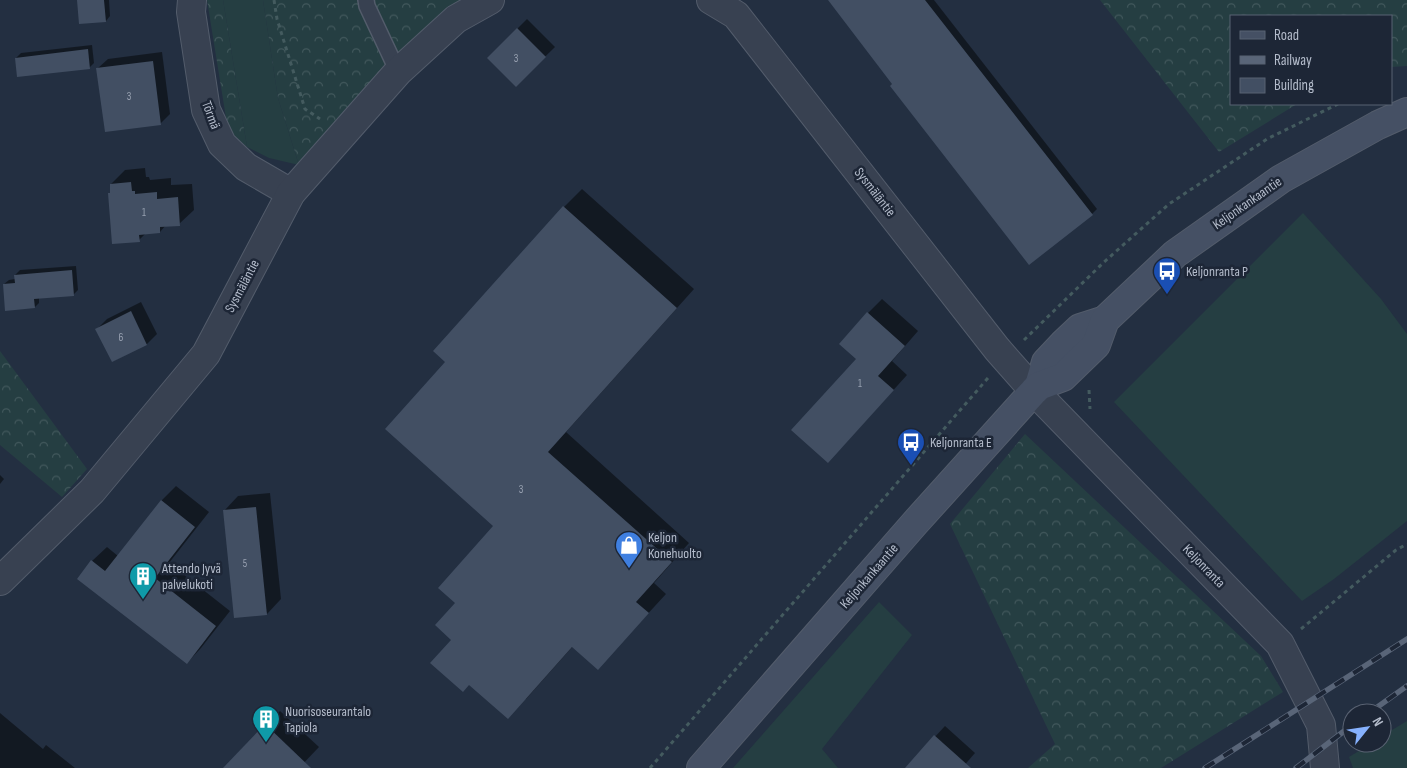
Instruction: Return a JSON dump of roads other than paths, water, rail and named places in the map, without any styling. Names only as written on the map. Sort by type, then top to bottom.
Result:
[{"type":"main road","name":"Keljonkankaantie","points":[[701,768],[1036,389],[1064,377],[1096,345],[1105,320],[1175,254],[1281,179],[1378,125],[1407,112]]},
{"type":"street","name":"Törmä","points":[[192,0],[191,12],[206,110],[222,144],[246,167],[292,193]]},
{"type":"street","name":"Sysmäläntie","points":[[0,581],[92,491],[206,354],[292,193],[398,72],[456,20],[490,0]]},
{"type":"street","name":"Sysmäläntie","points":[[711,0],[736,15],[997,349],[1036,389]]},
{"type":"street","name":"Keljonranta","points":[[1036,389],[1280,644],[1321,725],[1325,768]]},
{"type":"lane","points":[[366,0],[367,6],[398,72]]},
{"type":"railway","points":[[1205,768],[1407,639]]},
{"type":"railway","points":[[1383,703],[1407,686]]},
{"type":"railway","points":[[1296,768],[1342,733]]},
{"type":"place","name":"Keljonranta P","points":[[1167,295]]},
{"type":"place","name":"Keljonranta E","points":[[911,466]]},
{"type":"place","name":"Keljon Konehuolto","points":[[629,569]]},
{"type":"place","name":"Attendo Jyvä palvelukoti","points":[[143,600]]},
{"type":"place","name":"Nuorisoseurantalo Tapiola","points":[[266,743]]}]
